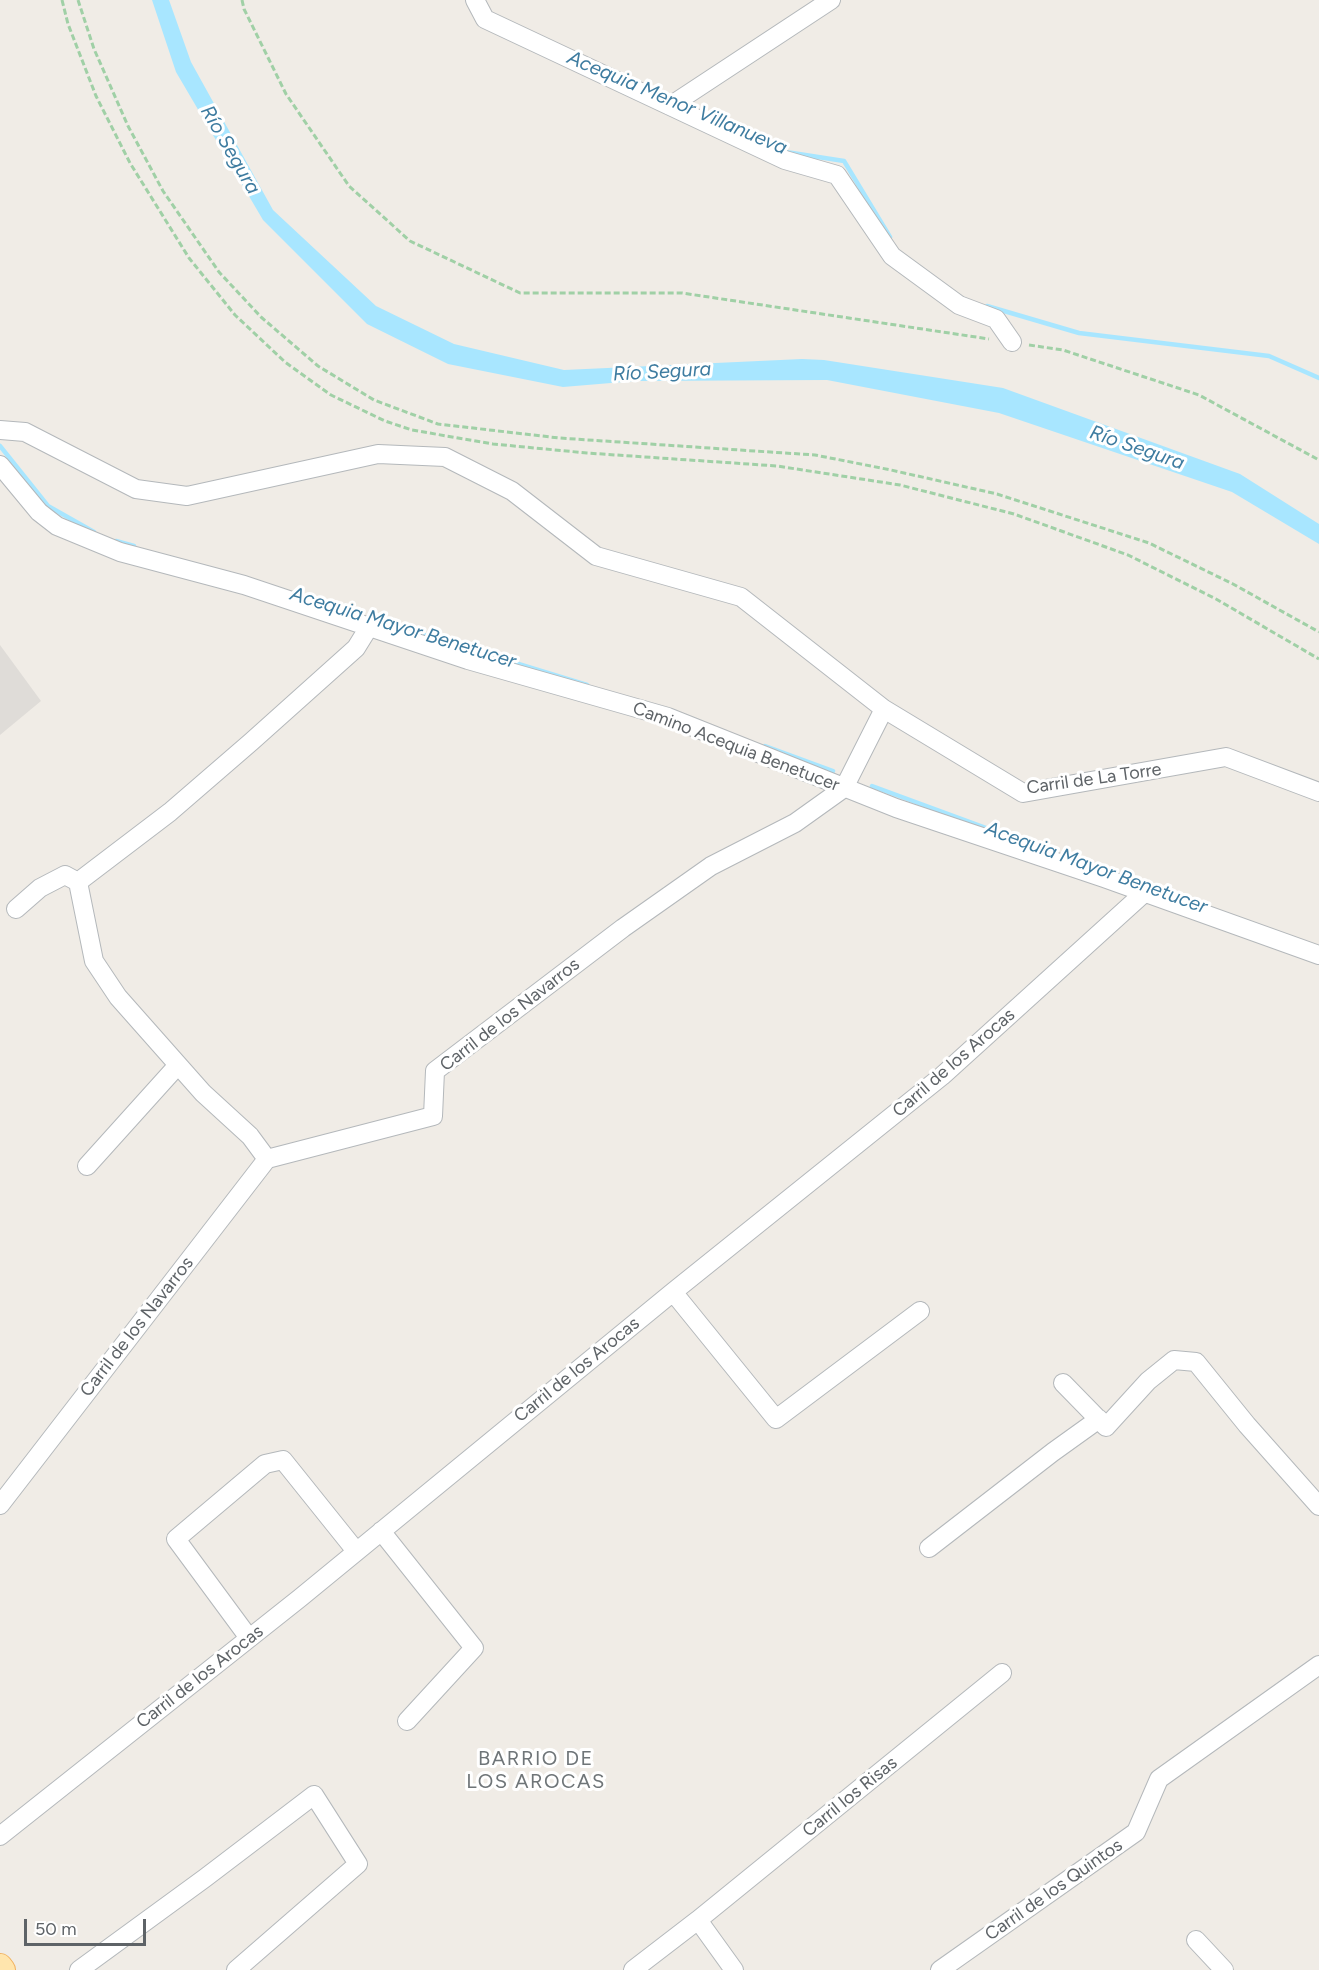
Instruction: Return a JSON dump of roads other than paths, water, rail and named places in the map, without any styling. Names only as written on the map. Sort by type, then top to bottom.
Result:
[{"type":"main road","points":[[0,1966],[3,1970]]},
{"type":"street","points":[[475,0],[484,19],[785,160],[837,175],[892,256],[959,305],[996,319],[1012,342]]},
{"type":"street","points":[[670,106],[831,0]]},
{"type":"street","name":"Carril de La Torre","points":[[0,430],[25,432],[136,489],[187,496],[378,454],[445,457],[512,491],[596,556],[741,597],[884,709],[1023,793],[1226,757],[1319,792]]},
{"type":"street","name":"Camino Acequia Benetucer","points":[[0,465],[39,512],[57,526],[120,552],[244,585],[468,660],[668,717],[896,808],[1319,955]]},
{"type":"street","points":[[78,882],[171,812],[251,742],[356,648],[369,627]]},
{"type":"street","name":"Carril de los Navarros","points":[[0,1505],[267,1159],[433,1116],[435,1071],[623,928],[702,872],[795,823],[844,788],[884,709]]},
{"type":"street","points":[[16,909],[40,888],[65,875],[78,882]]},
{"type":"street","points":[[78,882],[94,961],[118,997],[203,1093],[250,1136],[267,1159]]},
{"type":"street","name":"Carril de los Arocas","points":[[0,1836],[249,1638],[942,1076],[1144,893]]},
{"type":"street","points":[[87,1166],[178,1065]]},
{"type":"street","points":[[674,1292],[776,1419],[920,1311]]},
{"type":"street","points":[[1063,1383],[1106,1427],[1148,1381],[1174,1360],[1196,1362],[1319,1506]]},
{"type":"street","points":[[929,1548],[1099,1419]]},
{"type":"street","points":[[249,1638],[176,1539],[265,1464],[283,1460],[356,1551]]},
{"type":"street","points":[[381,1531],[474,1648],[407,1721]]},
{"type":"street","name":"Carril de los Quintos","points":[[940,1970],[1136,1832],[1159,1779],[1319,1665]]},
{"type":"street","name":"Carril los Risas","points":[[633,1970],[699,1920],[1002,1673]]},
{"type":"street","points":[[79,1970],[314,1795],[358,1864],[236,1970]]},
{"type":"street","points":[[699,1920],[734,1970]]},
{"type":"street","points":[[1196,1940],[1224,1970]]},
{"type":"water","name":"Río Segura","points":[[152,0],[169,0],[191,62],[273,210],[376,306],[454,344],[564,370],[802,359],[824,360],[1003,388],[1240,474],[1319,524],[1319,544],[1232,492],[999,413],[827,380],[635,381],[563,387],[448,364],[367,324],[263,220],[176,72]]},
{"type":"waterway","name":"Acequia Menor Villanueva","points":[[786,152],[844,161],[890,237]]},
{"type":"waterway","name":"Acequia Menor Villanueva","points":[[987,306],[1079,333],[1269,356],[1319,378]]},
{"type":"waterway","name":"Acequia Mayor Benetucer","points":[[0,446],[48,506],[94,532]]},
{"type":"waterway","name":"Acequia Mayor Benetucer","points":[[116,541],[134,546]]},
{"type":"waterway","name":"Acequia Mayor Benetucer","points":[[391,625],[587,685]]},
{"type":"waterway","name":"Acequia Mayor Benetucer","points":[[765,746],[833,771]]},
{"type":"waterway","name":"Acequia Mayor Benetucer","points":[[872,786],[1027,843]]},
{"type":"district","name":"BARRIO DE LOS AROCAS","points":[[536,1770]]}]
